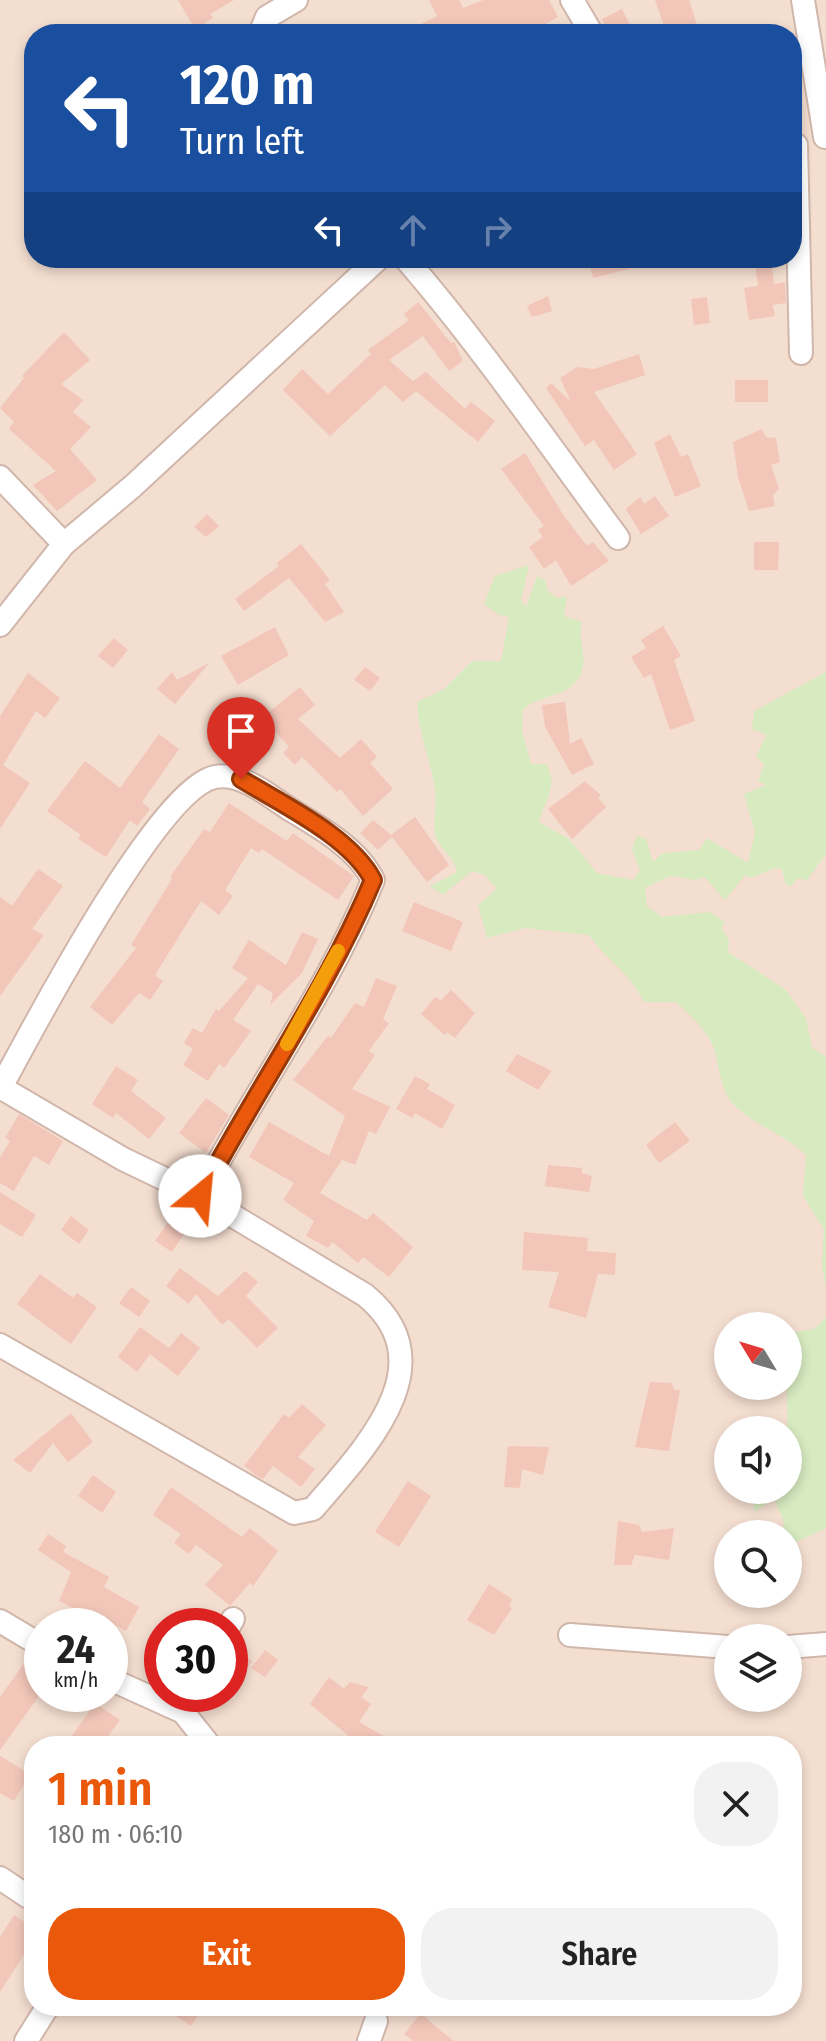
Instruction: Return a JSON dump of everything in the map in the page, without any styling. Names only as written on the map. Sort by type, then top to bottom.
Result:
[{"type":"street","points":[[264,24],[267,17],[296,0]]},
{"type":"street","points":[[572,0],[586,24]]},
{"type":"street","points":[[802,144],[826,136],[803,0]]},
{"type":"street","points":[[0,625],[64,544],[133,486],[368,268]]},
{"type":"street","points":[[414,268],[537,424],[618,538]]},
{"type":"street","points":[[798,268],[801,353]]},
{"type":"street","points":[[0,477],[64,544]]},
{"type":"street","points":[[0,1345],[278,1507],[294,1513],[313,1509],[371,1436],[397,1391],[402,1346],[389,1317],[365,1295],[200,1196],[123,1159],[0,1088],[82,941],[171,809],[191,791],[214,777],[241,779],[310,821],[364,862],[373,880],[298,1027],[236,1126],[200,1196]]},
{"type":"street","points":[[0,1621],[24,1635]]},
{"type":"street","points":[[570,1635],[714,1646]]},
{"type":"street","points":[[802,1646],[826,1644]]},
{"type":"street","points":[[193,1712],[205,1736]]},
{"type":"street","points":[[0,1878],[24,1894]]},
{"type":"street","points":[[26,2041],[42,2016]]},
{"type":"shaded area","points":[[0,0],[826,0],[826,2041],[0,2041]]},
{"type":"green space","points":[[529,565],[521,600],[526,607],[537,576],[546,581],[547,590],[557,598],[567,597],[564,616],[582,622],[583,666],[574,685],[523,710],[522,731],[531,764],[546,764],[551,779],[550,793],[539,822],[569,839],[597,873],[633,880],[640,870],[632,849],[637,836],[646,839],[653,862],[663,853],[699,850],[707,838],[748,863],[755,833],[744,794],[766,785],[758,781],[764,765],[756,756],[767,735],[752,729],[754,711],[826,672],[826,854],[807,880],[798,878],[790,887],[785,883],[782,869],[775,868],[751,878],[745,875],[725,900],[705,877],[695,880],[670,876],[645,888],[647,906],[662,917],[710,912],[725,922],[721,928],[729,940],[728,952],[786,990],[806,1019],[812,1048],[826,1057],[826,1290],[822,1264],[824,1229],[803,1196],[806,1155],[751,1119],[729,1099],[712,1045],[693,1019],[676,1002],[644,1002],[631,981],[589,935],[525,928],[487,938],[478,905],[497,889],[485,875],[472,871],[443,895],[430,886],[457,872],[435,834],[435,789],[417,702],[444,689],[472,661],[501,661],[509,617],[499,615],[484,604],[495,576]]},
{"type":"green space","points":[[826,1317],[826,1528],[802,1539],[802,1520],[783,1520],[776,1504],[802,1504],[802,1416],[787,1416],[787,1400],[802,1400],[802,1331],[814,1329]]},
{"type":"green space","points":[[754,1504],[766,1504],[754,1512]]},
{"type":"building","points":[[178,0],[234,0],[210,14],[213,18],[203,24],[192,24]]},
{"type":"building","points":[[429,0],[459,0],[463,8],[483,0],[549,0],[558,17],[546,24],[421,24],[437,16]]},
{"type":"building","points":[[655,0],[689,0],[697,24],[663,24]]},
{"type":"building","points":[[622,9],[630,24],[604,24],[602,19]]},
{"type":"building","points":[[590,268],[633,268],[593,278]]},
{"type":"building","points":[[755,268],[772,268],[774,284],[785,282],[786,303],[773,305],[775,316],[749,320],[744,288],[758,286]]},
{"type":"building","points":[[548,296],[552,311],[532,317],[527,306]]},
{"type":"building","points":[[707,297],[710,323],[694,325],[691,299]]},
{"type":"building","points":[[418,302],[451,343],[454,342],[463,361],[449,371],[423,336],[389,360],[413,381],[426,372],[465,409],[471,402],[495,421],[478,442],[416,391],[403,402],[385,385],[330,436],[283,390],[302,369],[328,394],[371,354],[368,350],[409,320],[404,314]]},
{"type":"building","points":[[64,332],[90,360],[61,384],[83,400],[73,412],[91,427],[70,449],[97,480],[57,511],[33,485],[56,471],[9,429],[14,422],[0,408],[24,378],[22,376]]},
{"type":"building","points":[[639,354],[645,375],[594,392],[637,454],[614,470],[594,440],[585,446],[546,388],[551,383],[571,402],[560,378],[577,367],[594,369]]},
{"type":"building","points":[[735,380],[768,380],[768,402],[735,402]]},
{"type":"building","points":[[762,429],[766,437],[776,438],[780,462],[771,465],[779,489],[773,495],[775,506],[749,511],[738,477],[733,442]]},
{"type":"building","points":[[670,434],[681,457],[688,454],[701,486],[675,497],[654,443]]},
{"type":"building","points":[[525,453],[562,513],[587,546],[593,542],[609,561],[571,586],[556,560],[544,569],[529,547],[543,537],[538,530],[544,526],[501,469]]},
{"type":"building","points":[[655,496],[669,516],[641,534],[626,509],[640,497],[644,504]]},
{"type":"building","points":[[207,514],[219,526],[206,537],[194,527]]},
{"type":"building","points":[[754,542],[779,542],[778,570],[754,570]]},
{"type":"building","points":[[301,544],[330,580],[325,584],[344,612],[325,622],[289,578],[244,611],[235,599],[279,566],[277,563]]},
{"type":"building","points":[[663,626],[681,656],[674,660],[695,721],[670,730],[651,674],[644,678],[631,657],[646,648],[641,640]]},
{"type":"building","points":[[275,627],[289,655],[238,685],[221,656]]},
{"type":"building","points":[[114,638],[128,650],[113,668],[98,656]]},
{"type":"building","points":[[209,663],[175,704],[157,689],[172,672],[177,680]]},
{"type":"building","points":[[365,667],[380,678],[370,691],[354,680]]},
{"type":"building","points":[[28,673],[60,698],[45,718],[36,711],[3,765],[30,783],[0,829],[0,716]]},
{"type":"building","points":[[300,687],[315,705],[298,719],[340,758],[361,739],[377,757],[370,763],[393,789],[363,816],[340,789],[337,792],[302,757],[295,765],[283,753],[289,747],[263,717]]},
{"type":"building","points":[[565,702],[570,744],[581,738],[594,764],[572,775],[545,727],[542,705]]},
{"type":"building","points":[[159,734],[179,749],[142,802],[150,809],[137,826],[130,820],[106,857],[78,839],[81,835],[47,811],[85,761],[120,788]]},
{"type":"building","points":[[585,781],[601,795],[598,798],[606,807],[572,839],[548,809]]},
{"type":"building","points":[[229,803],[287,841],[293,833],[354,876],[338,900],[262,849],[259,853],[251,848],[225,890],[233,896],[219,915],[201,901],[155,975],[163,981],[150,1000],[139,993],[112,1025],[90,1007],[136,948],[131,945],[172,879],[170,877],[204,829],[210,832]]},
{"type":"building","points":[[415,817],[449,865],[427,882],[392,837],[378,850],[360,833],[373,820],[391,835]]},
{"type":"building","points":[[38,869],[63,886],[32,929],[44,935],[0,996],[0,897],[12,906]]},
{"type":"building","points":[[414,902],[463,922],[451,951],[402,931]]},
{"type":"building","points":[[302,932],[318,939],[302,973],[270,1005],[273,993],[258,984],[233,1020],[251,1031],[224,1068],[219,1064],[208,1081],[183,1065],[193,1049],[184,1043],[193,1028],[202,1033],[216,1009],[219,1011],[248,978],[232,968],[249,940],[286,965]]},
{"type":"building","points":[[376,978],[397,986],[383,1019],[389,1023],[369,1051],[375,1055],[352,1089],[390,1107],[376,1134],[369,1131],[355,1165],[342,1160],[320,1193],[367,1220],[373,1213],[413,1247],[389,1277],[363,1257],[358,1263],[332,1242],[328,1248],[306,1236],[314,1221],[283,1200],[294,1183],[249,1157],[269,1122],[329,1156],[345,1116],[293,1080],[328,1036],[331,1038],[355,1003],[364,1007]]},
{"type":"building","points":[[451,990],[475,1013],[455,1038],[447,1032],[445,1035],[421,1014],[435,997],[441,1000]]},
{"type":"building","points":[[517,1054],[552,1071],[538,1090],[506,1071]]},
{"type":"building","points":[[116,1066],[138,1080],[131,1091],[166,1118],[149,1139],[116,1113],[113,1118],[92,1104]]},
{"type":"building","points":[[415,1076],[430,1084],[427,1089],[455,1105],[442,1129],[415,1113],[412,1118],[396,1109]]},
{"type":"building","points":[[206,1098],[229,1115],[206,1153],[179,1133]]},
{"type":"building","points":[[19,1114],[63,1141],[49,1165],[34,1156],[14,1191],[0,1183],[0,1158],[10,1141],[5,1138]]},
{"type":"building","points":[[675,1122],[690,1141],[659,1163],[646,1145]]},
{"type":"building","points":[[548,1165],[582,1168],[582,1173],[592,1176],[589,1192],[545,1186]]},
{"type":"building","points":[[0,1192],[36,1215],[22,1237],[0,1224]]},
{"type":"building","points":[[174,1214],[190,1225],[172,1252],[155,1241]]},
{"type":"building","points":[[71,1216],[89,1230],[79,1244],[61,1230]]},
{"type":"building","points":[[524,1232],[588,1238],[587,1251],[616,1253],[615,1275],[598,1274],[586,1318],[548,1307],[559,1272],[522,1270]]},
{"type":"building","points":[[180,1268],[218,1296],[245,1271],[258,1282],[246,1296],[278,1328],[257,1348],[229,1319],[222,1325],[196,1294],[189,1304],[166,1286]]},
{"type":"building","points":[[40,1274],[73,1298],[77,1293],[97,1307],[71,1344],[17,1304]]},
{"type":"building","points":[[131,1287],[150,1301],[139,1317],[119,1303]]},
{"type":"building","points":[[140,1327],[169,1348],[181,1333],[200,1348],[178,1376],[150,1354],[137,1372],[118,1357]]},
{"type":"building","points":[[650,1382],[672,1383],[674,1390],[680,1390],[669,1451],[635,1447]]},
{"type":"building","points":[[302,1404],[326,1425],[298,1457],[315,1469],[301,1487],[273,1466],[263,1479],[257,1476],[244,1466],[284,1414],[289,1418]]},
{"type":"building","points":[[71,1413],[93,1442],[68,1462],[53,1443],[30,1473],[13,1460]]},
{"type":"building","points":[[508,1446],[549,1447],[543,1475],[522,1469],[520,1488],[504,1487]]},
{"type":"building","points":[[93,1475],[116,1492],[102,1513],[78,1496]]},
{"type":"building","points":[[408,1481],[431,1496],[399,1547],[375,1532]]},
{"type":"building","points":[[171,1487],[242,1537],[250,1528],[278,1551],[253,1586],[250,1583],[230,1606],[205,1585],[223,1565],[196,1545],[189,1554],[174,1543],[181,1534],[153,1515]]},
{"type":"building","points":[[618,1521],[639,1525],[642,1532],[674,1528],[669,1560],[635,1555],[631,1565],[614,1565]]},
{"type":"building","points":[[48,1534],[66,1546],[63,1552],[109,1577],[104,1587],[139,1607],[128,1627],[128,1608],[73,1608],[59,1601],[71,1572],[38,1550]]},
{"type":"building","points":[[489,1584],[512,1599],[509,1606],[512,1608],[494,1635],[467,1620]]},
{"type":"building","points":[[265,1650],[278,1660],[265,1677],[251,1668]]},
{"type":"building","points":[[24,1663],[24,1712],[28,1712],[0,1750],[0,1697]]},
{"type":"building","points":[[329,1677],[344,1689],[350,1682],[369,1687],[361,1697],[371,1704],[359,1722],[384,1736],[349,1736],[310,1704]]},
{"type":"building","points":[[89,1712],[108,1712],[120,1720],[108,1736],[72,1736]]},
{"type":"building","points":[[0,1756],[24,1770],[24,1784],[14,1801],[0,1793]]},
{"type":"building","points":[[14,1915],[24,1922],[24,1955],[0,1992],[0,1937]]},
{"type":"building","points":[[176,2016],[198,2016],[191,2026]]},
{"type":"building","points":[[419,2016],[424,2016],[454,2041],[413,2041],[404,2034]]},
{"type":"slow traffic","points":[[287,1044],[338,951]]},
{"type":"route","points":[[200,1196],[236,1126],[298,1027],[373,880],[364,862],[310,821],[241,779]]}]
